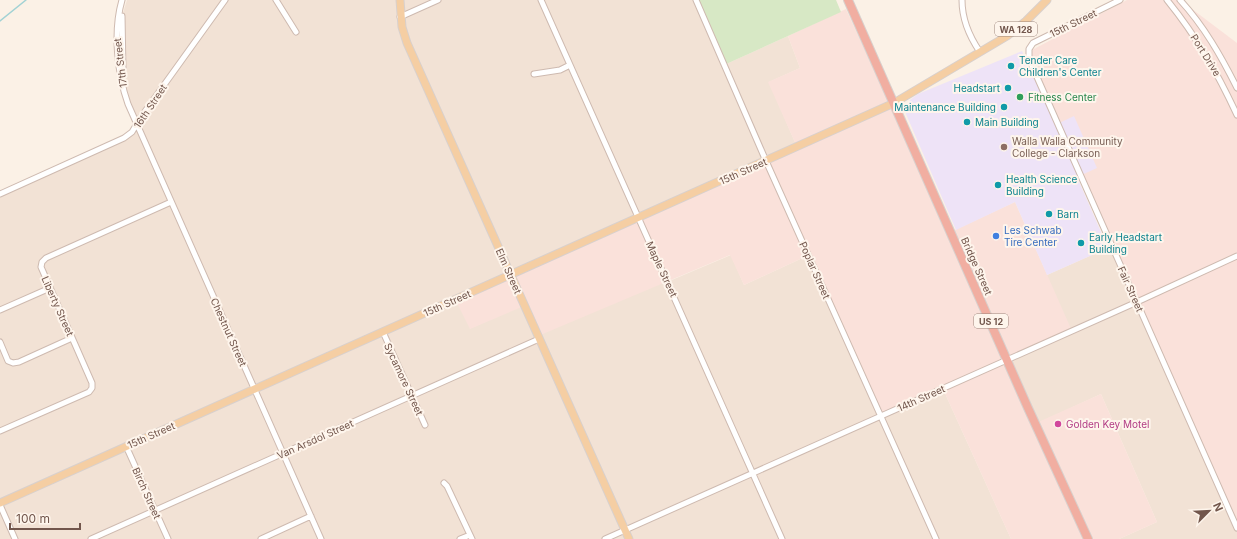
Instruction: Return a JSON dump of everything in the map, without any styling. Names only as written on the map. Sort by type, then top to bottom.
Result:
[{"type":"highway","name":"Bridge Street","points":[[848,0],[1028,408],[1088,539]]},
{"type":"main road","name":"Elm Street","points":[[400,0],[400,17],[407,43],[629,539]]},
{"type":"main road","name":"WA 128","points":[[894,103],[1007,36],[1022,25],[1047,0]]},
{"type":"main road","name":"15th Street","points":[[0,504],[126,446],[894,103]]},
{"type":"street","name":"17th Street","points":[[122,0],[118,14],[117,30],[119,63],[124,93],[136,125]]},
{"type":"street","name":"16th Street","points":[[0,194],[124,138],[132,132],[225,0]]},
{"type":"street","points":[[276,0],[296,32]]},
{"type":"street","points":[[400,17],[438,0]]},
{"type":"street","name":"Maple Street","points":[[541,0],[782,539]]},
{"type":"street","name":"Poplar Street","points":[[696,0],[766,161],[936,539]]},
{"type":"street","points":[[962,0],[962,12],[965,25],[980,52]]},
{"type":"street","name":"15th Street","points":[[1029,49],[1033,42],[1120,0]]},
{"type":"street","name":"Port Drive","points":[[1167,0],[1204,52],[1221,81],[1237,115]]},
{"type":"street","name":"Port Drive","points":[[1180,0],[1211,40],[1237,88]]},
{"type":"street","points":[[122,16],[124,93]]},
{"type":"street","name":"Fair Street","points":[[1029,49],[1029,59],[1237,528]]},
{"type":"street","points":[[534,74],[560,70],[570,66]]},
{"type":"street","name":"Chestnut Street","points":[[136,125],[321,539]]},
{"type":"street","name":"Liberty Street","points":[[0,431],[89,392],[92,388],[92,383],[41,267],[42,262],[46,258],[171,202]]},
{"type":"street","name":"14th Street","points":[[605,539],[1008,360],[1237,256]]},
{"type":"street","points":[[0,310],[50,288]]},
{"type":"street","name":"Sycamore Street","points":[[383,332],[425,425]]},
{"type":"street","points":[[0,342],[8,361],[13,363],[19,362],[72,338]]},
{"type":"street","name":"Van Arsdol Street","points":[[91,539],[539,338]]},
{"type":"street","name":"Birch Street","points":[[126,446],[168,539]]},
{"type":"street","points":[[444,483],[447,486],[471,537],[460,539]]},
{"type":"street","points":[[0,504],[15,539]]},
{"type":"street","points":[[261,539],[311,516]]},
{"type":"shaded area","points":[[127,0],[696,0],[724,65],[788,36],[800,68],[769,82],[797,147],[469,329],[524,305],[667,282],[731,255],[744,285],[809,255],[943,389],[1011,539],[0,539],[0,194],[124,138],[136,125],[124,93],[122,16]]},
{"type":"shaded area","points":[[1127,0],[1180,0],[1237,43],[1237,528],[1030,54],[1032,50]]},
{"type":"shaded area","points":[[846,9],[897,120],[946,234],[1015,202],[1072,331],[1008,360],[1036,423],[1101,394],[1157,522],[1119,539],[1011,539],[943,389],[881,416],[809,255],[744,285],[730,255],[538,336],[524,306],[470,329],[455,299],[797,147],[768,82],[800,68],[788,36]]},
{"type":"shaded area","name":"Walla Walla Community College - Clarkson","points":[[1022,51],[1055,125],[1074,116],[1097,168],[1077,177],[1108,248],[1047,275],[1015,202],[956,230],[906,114],[906,107],[910,100],[918,94]]},
{"type":"shaded area","points":[[1112,246],[1237,528],[1237,539],[1119,539],[1157,522],[1101,394],[1036,424],[1008,360],[1047,275]]},
{"type":"green space","points":[[696,0],[836,0],[841,12],[724,65]]},
{"type":"waterway","points":[[0,21],[26,0]]},
{"type":"place","name":"Tender Care Children's Center","points":[[1011,66]]},
{"type":"place","name":"Headstart","points":[[1008,88]]},
{"type":"place","name":"Fitness Center","points":[[1020,97]]},
{"type":"place","name":"Maintenance Building","points":[[1004,107]]},
{"type":"place","name":"Main Building","points":[[967,122]]},
{"type":"place","name":"Walla Walla Community College - Clarkson","points":[[1004,147]]},
{"type":"place","name":"Health Science Building","points":[[998,185]]},
{"type":"place","name":"Barn","points":[[1049,214]]},
{"type":"place","name":"Les Schwab Tire Center","points":[[996,236]]},
{"type":"place","name":"Early Headstart Building","points":[[1081,243]]},
{"type":"place","name":"Golden Key Motel","points":[[1058,424]]}]
